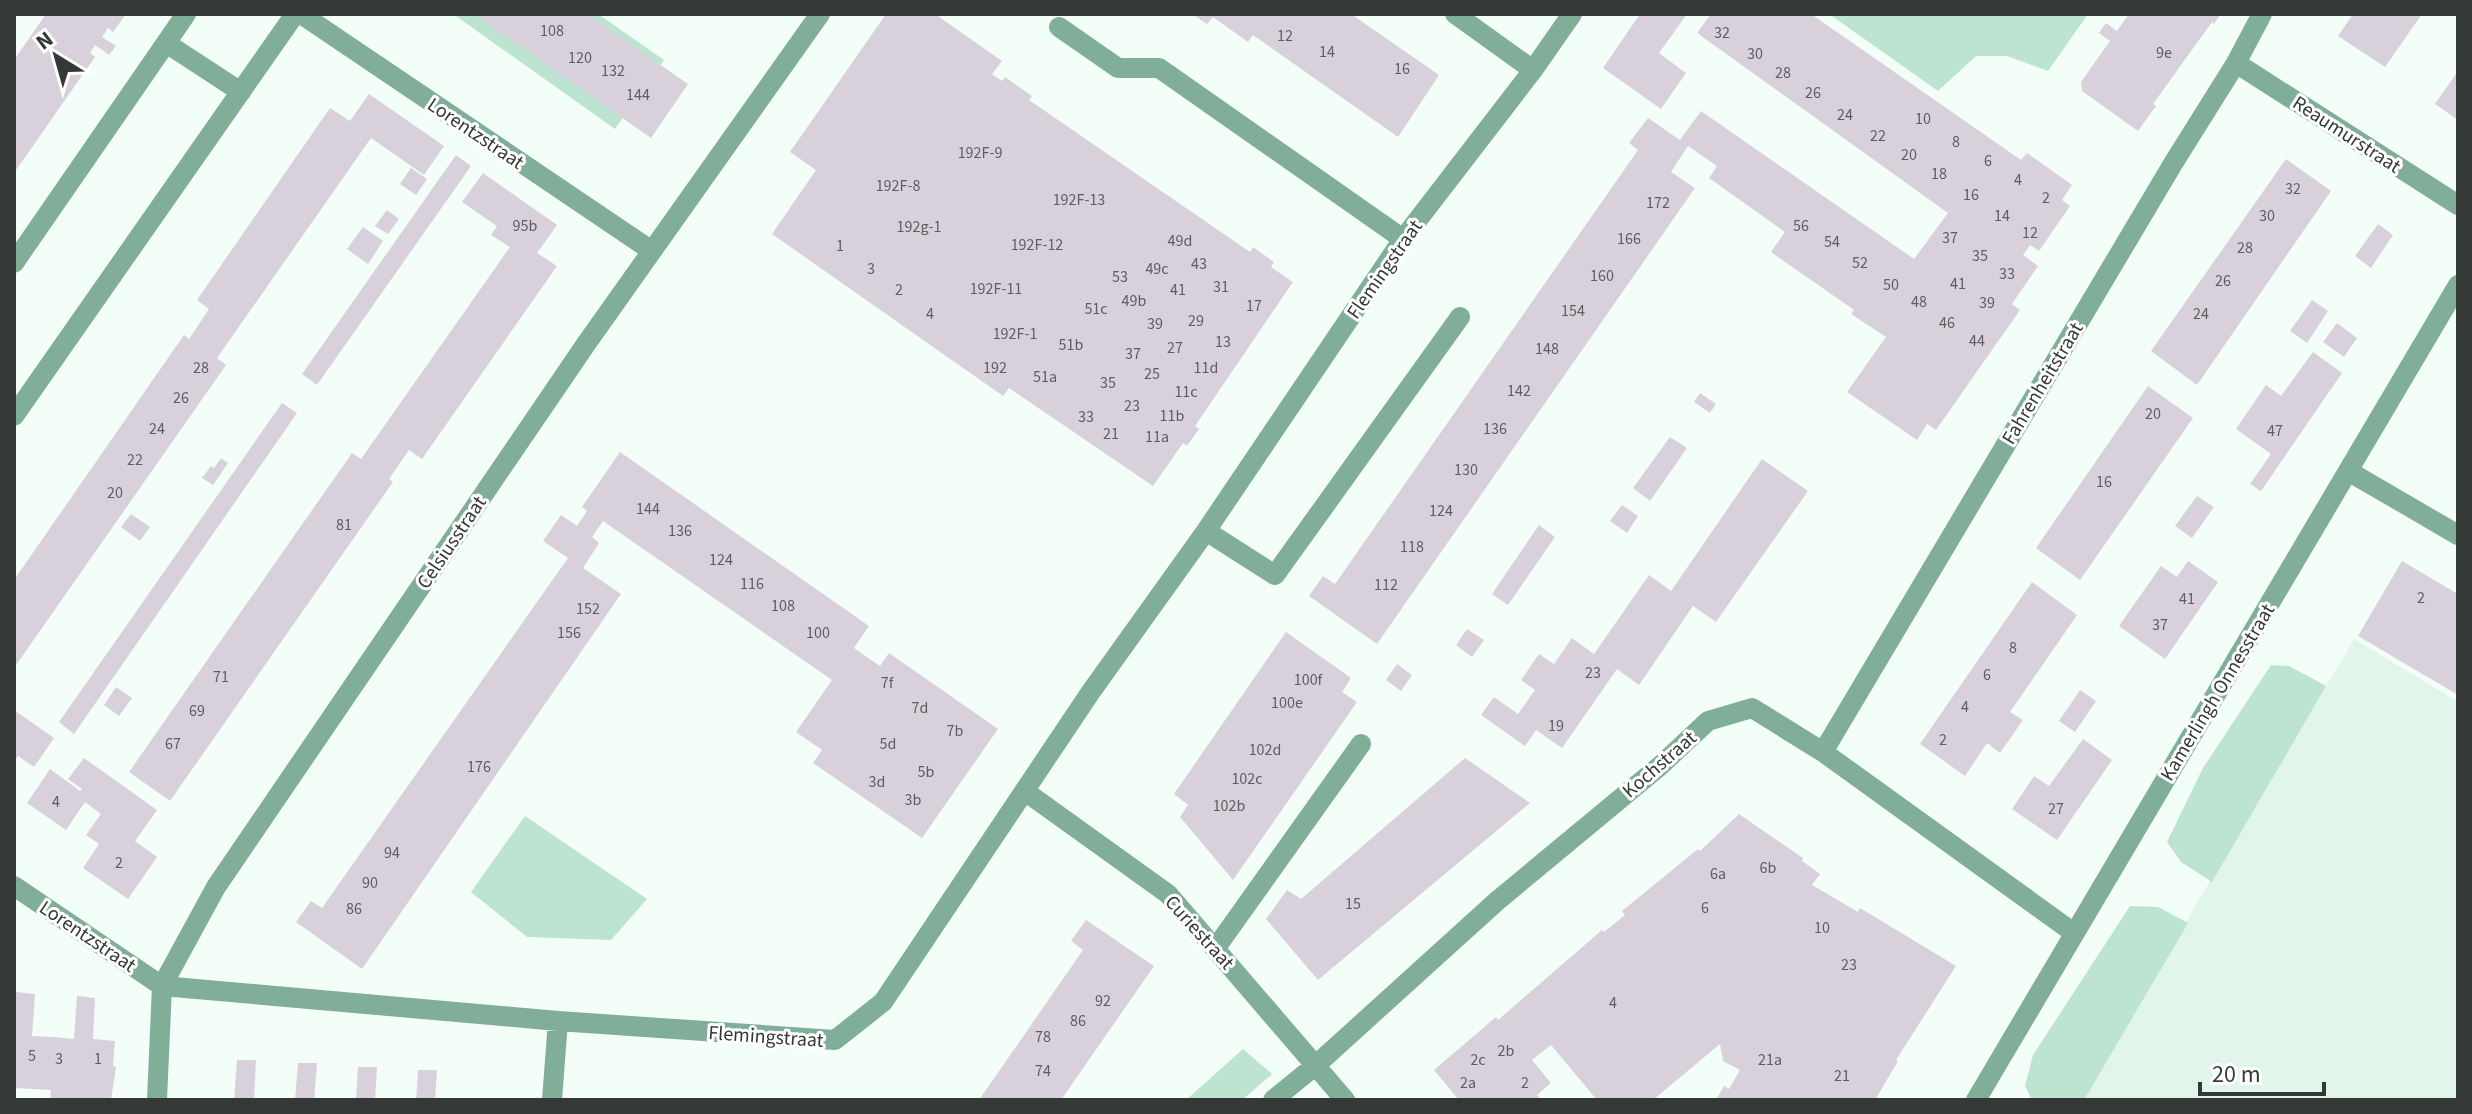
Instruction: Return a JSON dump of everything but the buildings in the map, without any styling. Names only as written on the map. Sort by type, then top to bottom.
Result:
[{"type":"street","points":[[14,263],[186,14]]},
{"type":"street","name":"Lorentzstraat","points":[[14,416],[298,14],[652,251]]},
{"type":"street","name":"Celsiusstraat","points":[[157,1100],[162,986],[216,887],[652,251],[820,14]]},
{"type":"street","points":[[1455,14],[1533,70]]},
{"type":"street","name":"Flemingstraat","points":[[162,986],[558,1021],[835,1040],[883,1002],[1090,693],[1206,531],[1403,239],[1533,70],[1572,14]]},
{"type":"street","name":"Fahrenheitstraat","points":[[1823,752],[2236,63],[2262,14]]},
{"type":"street","points":[[1059,27],[1118,68],[1159,68],[1403,239]]},
{"type":"street","points":[[166,43],[241,92]]},
{"type":"street","name":"Reaumurstraat","points":[[2236,63],[2458,205]]},
{"type":"street","name":"Kamerlingh Onnesstraat","points":[[1976,1100],[2458,285]]},
{"type":"street","points":[[1206,531],[1275,575],[1460,317]]},
{"type":"street","points":[[2348,471],[2458,535]]},
{"type":"street","name":"Kochstraat","points":[[1316,1065],[1497,901],[1661,765],[1708,721],[1752,708],[1823,752],[2074,933]]},
{"type":"street","points":[[1215,949],[1361,744]]},
{"type":"street","name":"Curiestraat","points":[[1026,792],[1168,894],[1345,1100]]},
{"type":"street","name":"Lorentzstraat","points":[[14,886],[162,986]]},
{"type":"street","points":[[552,1100],[558,1021]]},
{"type":"street","points":[[1273,1100],[1316,1065]]},
{"type":"shaded area","points":[[2354,639],[2458,702],[2458,1100],[2080,1100]]},
{"type":"green space","points":[[453,14],[598,14],[664,60],[615,129]]},
{"type":"green space","points":[[1829,14],[2088,14],[2048,71],[2007,56],[1976,56],[1938,91]]},
{"type":"green space","points":[[2271,665],[2289,666],[2326,686],[2212,882],[2181,862],[2167,842],[2203,768]]},
{"type":"green space","points":[[525,816],[647,899],[611,940],[527,937],[471,892]]},
{"type":"green space","points":[[2130,906],[2158,907],[2188,923],[2084,1100],[2032,1100],[2025,1086],[2033,1055]]},
{"type":"green space","points":[[1243,1049],[1272,1074],[1242,1100],[1186,1100]]}]
